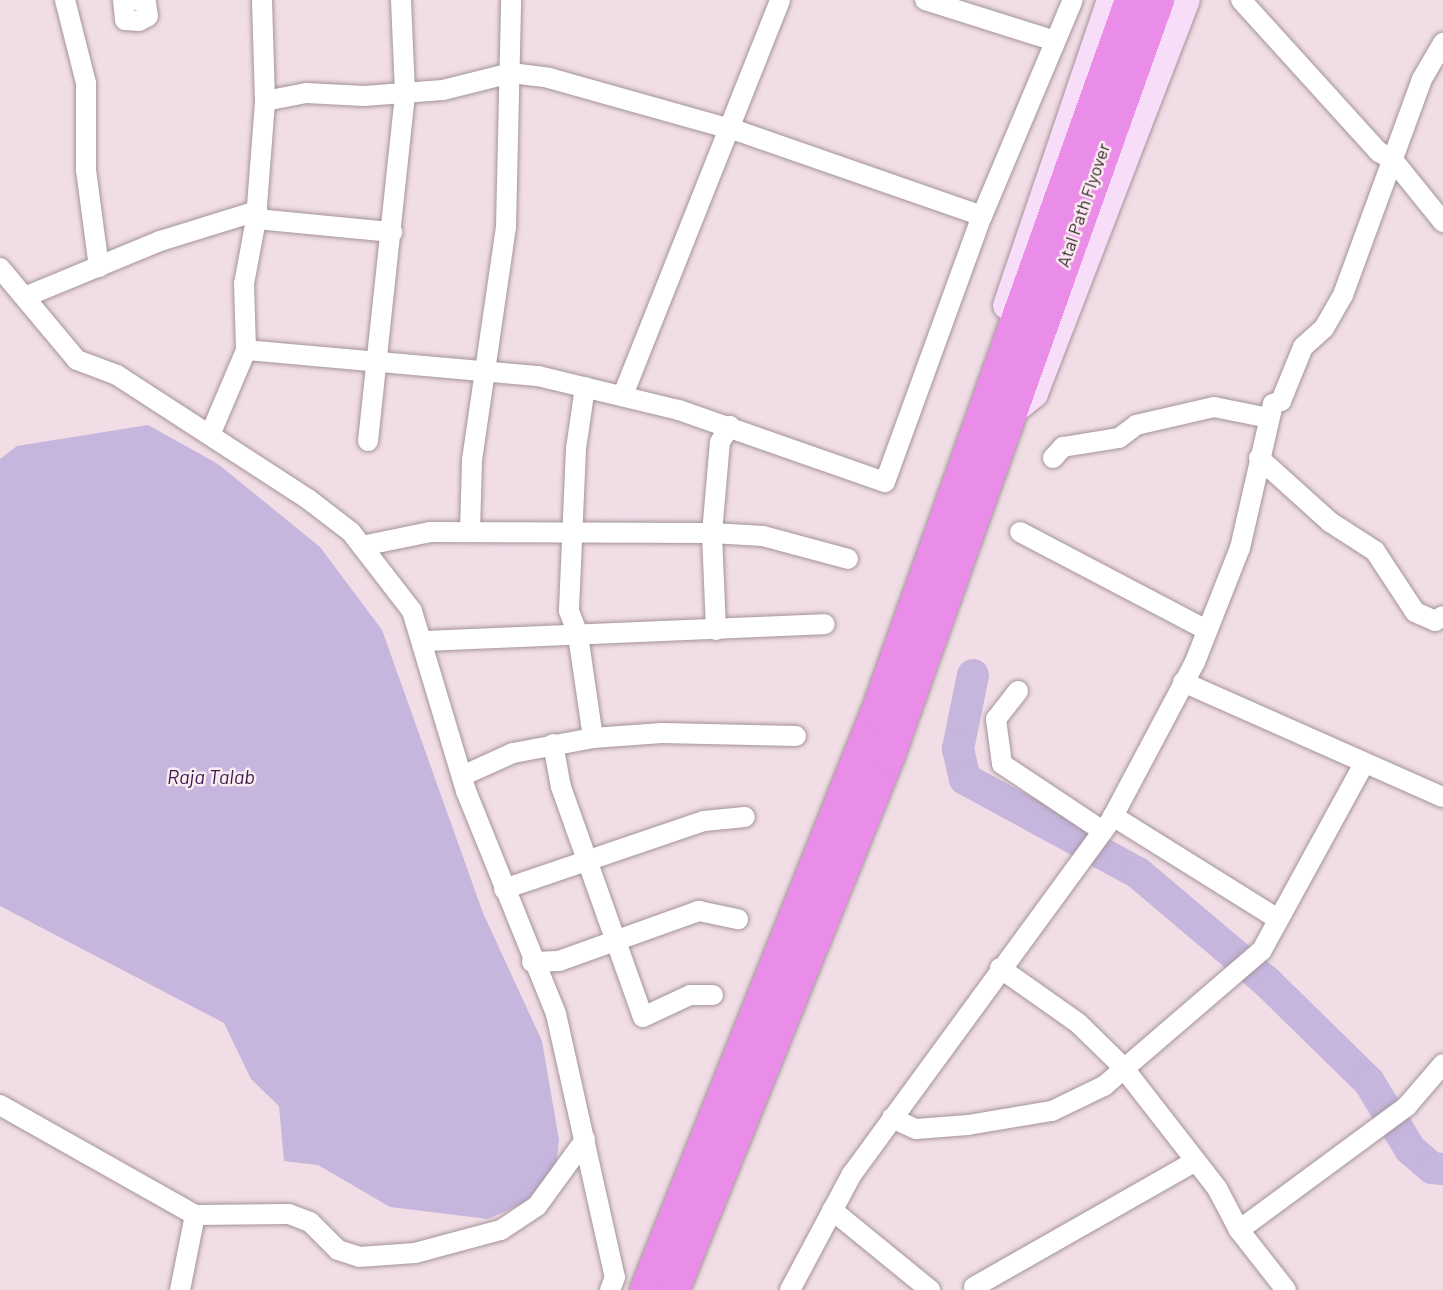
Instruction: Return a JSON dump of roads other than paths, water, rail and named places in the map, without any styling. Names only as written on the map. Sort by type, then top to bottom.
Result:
[{"type":"highway","name":"Atal Path Flyover","points":[[650,1288],[716,1145],[876,752],[1013,370],[1131,0]]},
{"type":"highway","name":"Atal Path Flyover","points":[[1013,370],[1157,0]]},
{"type":"street","points":[[65,0],[86,83],[86,170],[99,267]]},
{"type":"street","points":[[123,0],[125,20],[139,21],[148,16],[146,3],[138,0]]},
{"type":"street","points":[[210,435],[246,350],[244,284],[256,215],[265,101],[262,0]]},
{"type":"street","points":[[368,441],[392,232],[405,92],[401,0]]},
{"type":"street","points":[[470,532],[485,373],[506,227],[511,0]]},
{"type":"street","points":[[623,395],[731,130],[780,0]]},
{"type":"street","points":[[925,0],[1055,40]]},
{"type":"street","points":[[246,350],[485,373],[585,387],[623,395],[730,426],[885,482],[982,216],[1073,0]]},
{"type":"street","points":[[1110,0],[1054,155],[984,375],[1000,408],[1034,393],[1186,0]]},
{"type":"street","points":[[1241,0],[1379,152],[1393,160],[1443,222]]},
{"type":"street","points":[[790,1290],[832,1210],[892,1119],[1000,968],[1108,824],[1183,682],[1240,548],[1273,404],[1286,393],[1303,348],[1324,327],[1343,295],[1422,79],[1443,43]]},
{"type":"street","points":[[265,101],[306,93],[405,92],[454,88],[511,73],[731,130],[982,216]]},
{"type":"street","points":[[27,296],[99,267],[256,215],[392,232]]},
{"type":"street","points":[[0,267],[27,296],[78,360],[117,375],[308,500],[362,546],[412,610],[462,776],[532,962],[556,1014],[615,1277],[610,1290]]},
{"type":"street","points":[[585,387],[576,449],[569,611],[578,635],[593,738]]},
{"type":"street","points":[[1053,458],[1062,447],[1119,438],[1136,425],[1214,407],[1269,418]]},
{"type":"street","points":[[716,630],[712,533],[720,441],[730,426]]},
{"type":"street","points":[[1259,458],[1330,522],[1376,551],[1415,612],[1436,621],[1443,616]]},
{"type":"street","points":[[362,546],[430,532],[712,533],[763,536],[848,559]]},
{"type":"street","points":[[1020,532],[1207,630]]},
{"type":"street","points":[[423,641],[468,635],[578,635],[825,624]]},
{"type":"street","points":[[1183,682],[1204,696],[1269,716],[1364,765],[1443,797]]},
{"type":"street","points":[[1018,692],[996,719],[1002,764],[1276,918]]},
{"type":"street","points":[[462,776],[513,753],[593,738],[662,733],[796,736]]},
{"type":"street","points":[[553,744],[585,858],[643,1017],[690,995],[713,995]]},
{"type":"street","points":[[892,1119],[916,1129],[1052,1111],[1104,1086],[1122,1066],[1242,972],[1262,950],[1276,918],[1364,765]]},
{"type":"street","points":[[504,889],[585,858],[704,821],[745,817]]},
{"type":"street","points":[[532,962],[559,961],[699,911],[738,919]]},
{"type":"street","points":[[1000,968],[1078,1023],[1122,1066],[1196,1161],[1239,1230],[1286,1290]]},
{"type":"street","points":[[1239,1230],[1407,1106],[1443,1064]]},
{"type":"street","points":[[0,1105],[195,1215],[289,1214],[310,1222],[338,1250],[359,1257],[415,1253],[501,1230],[537,1206],[585,1140]]},
{"type":"street","points":[[681,1290],[716,1145]]},
{"type":"street","points":[[974,1287],[1196,1161]]},
{"type":"street","points":[[832,1210],[930,1290]]},
{"type":"street","points":[[180,1290],[195,1215]]},
{"type":"water","name":"Raja Talab","points":[[148,425],[218,464],[320,547],[382,630],[483,913],[542,1041],[559,1140],[556,1165],[526,1202],[488,1219],[390,1207],[318,1165],[284,1161],[279,1106],[251,1079],[224,1023],[0,906],[0,459],[17,446]]},
{"type":"waterway","points":[[973,675],[958,749],[965,779],[1138,873],[1268,983],[1369,1082],[1410,1149],[1432,1168],[1443,1169]]}]
